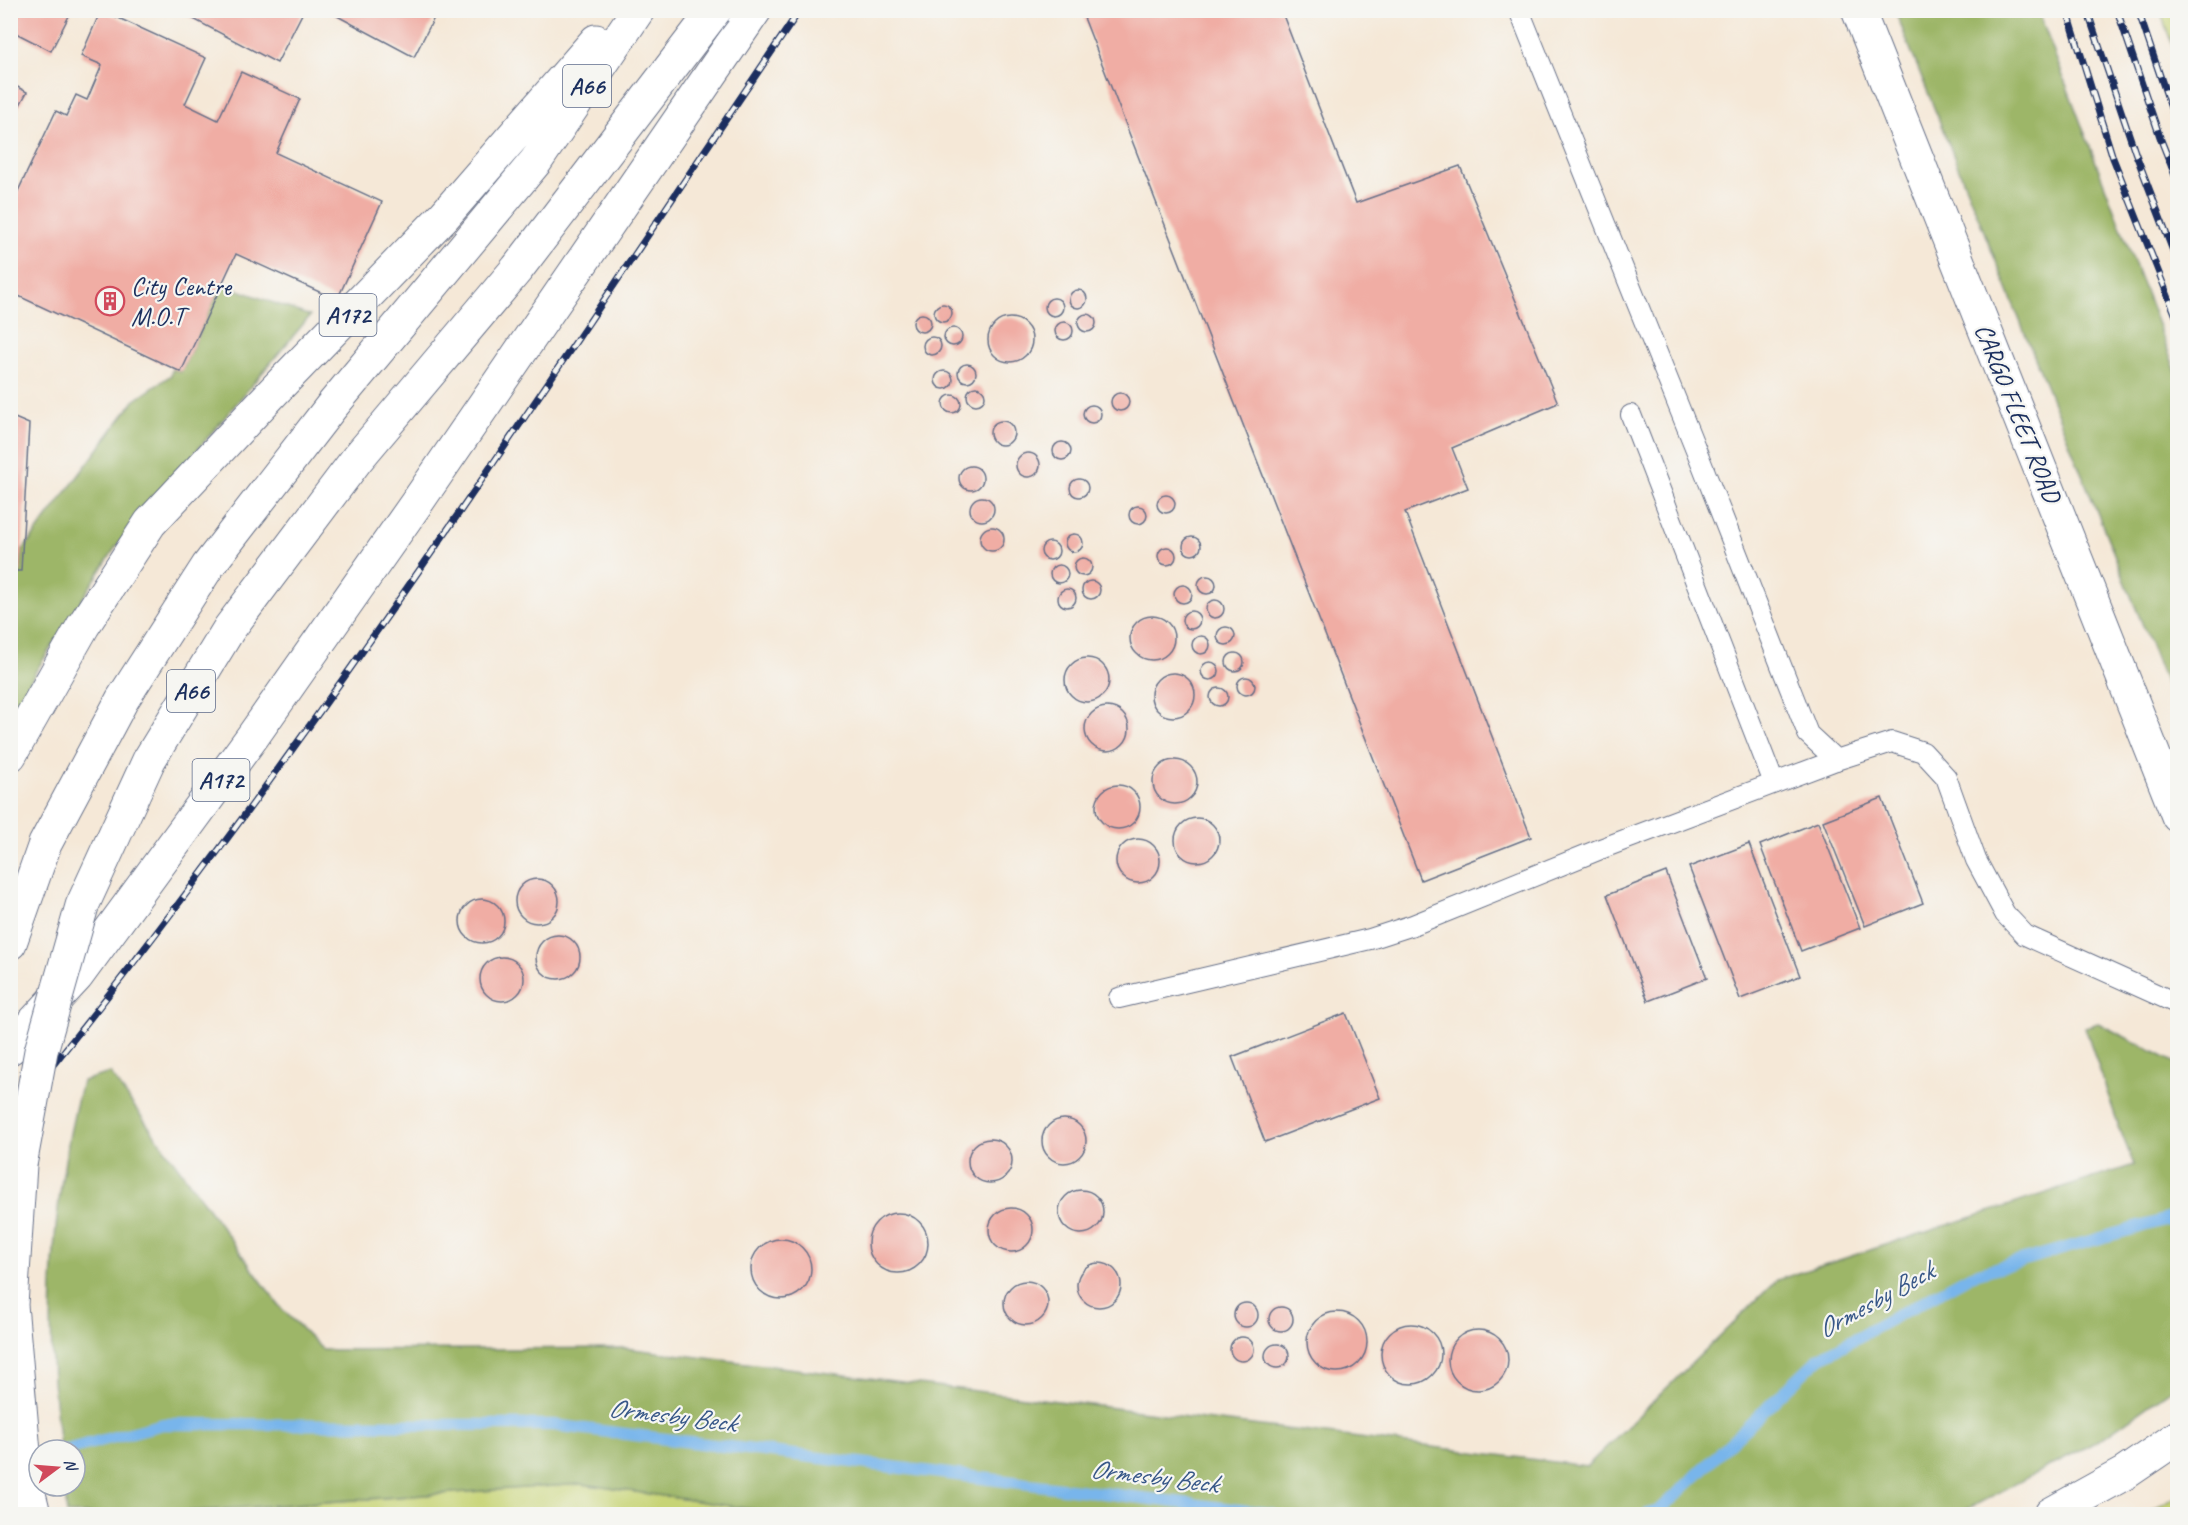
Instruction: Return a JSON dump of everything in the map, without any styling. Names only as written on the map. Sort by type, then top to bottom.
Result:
[{"type":"main road","name":"A172","points":[[10,755],[83,626],[150,523],[444,216],[622,10]]},
{"type":"main road","name":"A66","points":[[10,942],[45,844],[122,700],[208,566],[330,406],[536,161],[639,10]]},
{"type":"main road","name":"A66","points":[[34,1515],[27,1486],[11,1305],[20,1165],[41,1051],[82,906],[149,760],[229,629],[357,459],[517,269],[715,10]]},
{"type":"main road","name":"A172","points":[[10,1048],[77,976],[253,736],[418,501],[754,10]]},
{"type":"main road","name":"CARGO FLEET ROAD","points":[[1858,10],[2178,816]]},
{"type":"main road","points":[[2051,1515],[2125,1473],[2178,1437]]},
{"type":"lane","points":[[1519,10],[1808,734],[1836,760]]},
{"type":"lane","points":[[1631,416],[1774,783]]},
{"type":"lane","points":[[1119,998],[1370,939],[1413,925],[1603,848],[1836,760],[1892,742],[1923,752],[1946,777],[1976,860],[2005,914],[2025,935],[2178,1004]]},
{"type":"green space","points":[[1895,11],[2038,11],[2177,374],[2177,710]]},
{"type":"green space","points":[[2160,11],[2177,11],[2177,58]]},
{"type":"green space","points":[[222,284],[310,316],[115,548],[36,671],[11,717],[11,590],[21,571],[23,550],[134,401],[171,375],[172,369],[181,372]]},
{"type":"green space","points":[[2098,1023],[2177,1064],[2177,1385],[2101,1439],[1958,1514],[784,1514],[582,1484],[153,1514],[67,1514],[65,1498],[87,1498],[87,1438],[59,1438],[51,1343],[56,1230],[66,1155],[82,1081],[110,1073],[280,1307],[323,1350],[625,1348],[1587,1466],[1777,1280],[2134,1165],[2085,1027]]},
{"type":"green space","points":[[582,1484],[784,1514],[153,1514]]},
{"type":"green space","points":[[2177,1496],[2177,1514],[2147,1514]]},
{"type":"building","points":[[11,10],[72,10],[51,51],[10,30]]},
{"type":"building","points":[[101,10],[206,58],[185,104],[218,120],[241,72],[300,99],[276,153],[382,202],[337,300],[236,254],[181,372],[10,292],[10,208],[56,111],[66,116],[76,95],[87,100],[102,65],[81,56]]},
{"type":"building","points":[[183,10],[304,10],[277,63],[182,13]]},
{"type":"building","points":[[326,10],[438,10],[414,57]]},
{"type":"building","points":[[1081,10],[1281,10],[1356,203],[1460,166],[1558,403],[1452,448],[1468,488],[1405,512],[1531,837],[1421,880]]},
{"type":"building","points":[[10,83],[27,92],[10,123]]},
{"type":"building","points":[[1078,290],[1084,293],[1087,299],[1084,305],[1078,308],[1072,305],[1069,299],[1072,293]]},
{"type":"building","points":[[1054,298],[1060,301],[1063,307],[1060,313],[1054,316],[1048,313],[1045,307],[1048,301]]},
{"type":"building","points":[[943,304],[949,307],[952,313],[949,319],[943,322],[937,319],[934,313],[937,307]]},
{"type":"building","points":[[922,314],[928,317],[931,323],[928,329],[922,332],[916,329],[913,323],[916,317]]},
{"type":"building","points":[[1087,314],[1093,317],[1096,323],[1093,329],[1087,332],[1081,329],[1078,323],[1081,317]]},
{"type":"building","points":[[1010,318],[1019,319],[1026,324],[1031,331],[1031,349],[1026,356],[1019,361],[1010,362],[1001,361],[994,356],[989,349],[988,340],[989,331],[994,324],[1001,319]]},
{"type":"building","points":[[1064,322],[1070,325],[1073,331],[1070,337],[1064,340],[1058,337],[1055,331],[1058,325]]},
{"type":"building","points":[[953,328],[959,331],[962,337],[959,343],[953,346],[947,343],[944,337],[947,331]]},
{"type":"building","points":[[932,337],[938,340],[941,346],[938,352],[932,355],[926,352],[923,346],[926,340]]},
{"type":"building","points":[[967,364],[973,367],[976,373],[973,379],[967,382],[961,379],[958,373],[961,367]]},
{"type":"building","points":[[944,371],[950,374],[953,380],[950,386],[944,389],[938,386],[935,380],[938,374]]},
{"type":"building","points":[[976,387],[982,390],[985,396],[982,402],[976,405],[970,402],[967,396],[970,390]]},
{"type":"building","points":[[1120,393],[1126,396],[1129,402],[1126,408],[1120,411],[1114,408],[1111,402],[1114,396]]},
{"type":"building","points":[[952,395],[958,398],[961,404],[958,410],[952,413],[946,410],[943,404],[946,398]]},
{"type":"building","points":[[1092,405],[1098,408],[1101,414],[1098,420],[1092,423],[1086,420],[1083,414],[1086,408]]},
{"type":"building","points":[[10,416],[29,424],[21,571],[10,571]]},
{"type":"building","points":[[1002,421],[1007,422],[1013,428],[1013,438],[1007,444],[1002,445],[997,444],[991,438],[990,433],[991,428],[997,422]]},
{"type":"building","points":[[1062,442],[1068,445],[1071,451],[1068,457],[1062,460],[1056,457],[1053,451],[1056,445]]},
{"type":"building","points":[[1028,453],[1033,454],[1039,460],[1039,470],[1033,476],[1028,477],[1023,476],[1017,470],[1016,465],[1017,460],[1023,454]]},
{"type":"building","points":[[971,466],[976,467],[982,473],[982,483],[976,489],[971,490],[966,489],[960,483],[959,478],[960,473],[966,467]]},
{"type":"building","points":[[1079,479],[1085,482],[1088,488],[1085,494],[1079,497],[1073,494],[1070,488],[1073,482]]},
{"type":"building","points":[[1166,495],[1172,498],[1175,504],[1172,510],[1166,513],[1160,510],[1157,504],[1160,498]]},
{"type":"building","points":[[982,497],[987,498],[993,504],[993,514],[987,520],[982,521],[977,520],[971,514],[970,509],[971,504],[977,498]]},
{"type":"building","points":[[1138,506],[1144,509],[1147,515],[1144,521],[1138,524],[1132,521],[1129,515],[1132,509]]},
{"type":"building","points":[[992,527],[997,528],[1003,534],[1003,544],[997,550],[992,551],[987,550],[981,544],[980,539],[981,534],[987,528]]},
{"type":"building","points":[[1074,534],[1080,537],[1083,543],[1080,549],[1074,552],[1068,549],[1065,543],[1068,537]]},
{"type":"building","points":[[1192,537],[1198,540],[1201,546],[1198,552],[1192,555],[1186,552],[1183,546],[1186,540]]},
{"type":"building","points":[[1050,542],[1056,545],[1059,551],[1056,557],[1050,560],[1044,557],[1041,551],[1044,545]]},
{"type":"building","points":[[1167,547],[1173,550],[1176,556],[1173,562],[1167,565],[1161,562],[1158,556],[1161,550]]},
{"type":"building","points":[[1083,558],[1089,561],[1092,567],[1089,573],[1083,576],[1077,573],[1074,567],[1077,561]]},
{"type":"building","points":[[1059,565],[1065,568],[1068,574],[1065,580],[1059,583],[1053,580],[1050,574],[1053,568]]},
{"type":"building","points":[[1207,576],[1213,579],[1216,585],[1213,591],[1207,594],[1201,591],[1198,585],[1201,579]]},
{"type":"building","points":[[1091,581],[1097,584],[1100,590],[1097,596],[1091,599],[1085,596],[1082,590],[1085,584]]},
{"type":"building","points":[[1183,585],[1189,588],[1192,594],[1189,600],[1183,603],[1177,600],[1174,594],[1177,588]]},
{"type":"building","points":[[1067,589],[1073,592],[1076,598],[1073,604],[1067,607],[1061,604],[1058,598],[1061,592]]},
{"type":"building","points":[[1215,600],[1221,603],[1224,609],[1221,615],[1215,618],[1209,615],[1206,609],[1209,603]]},
{"type":"building","points":[[1191,611],[1197,614],[1200,620],[1197,626],[1191,629],[1185,626],[1182,620],[1185,614]]},
{"type":"building","points":[[1152,616],[1161,617],[1168,622],[1173,629],[1173,647],[1168,654],[1161,659],[1152,660],[1143,659],[1136,654],[1131,647],[1130,638],[1131,629],[1136,622],[1143,617]]},
{"type":"building","points":[[1226,627],[1232,630],[1235,636],[1232,642],[1226,645],[1220,642],[1217,636],[1220,630]]},
{"type":"building","points":[[1201,636],[1207,639],[1210,645],[1207,651],[1201,654],[1195,651],[1192,645],[1195,639]]},
{"type":"building","points":[[1235,653],[1241,656],[1244,662],[1241,668],[1235,671],[1229,668],[1226,662],[1229,656]]},
{"type":"building","points":[[1087,658],[1096,659],[1103,664],[1108,671],[1108,689],[1103,696],[1096,701],[1087,702],[1078,701],[1071,696],[1066,689],[1065,680],[1066,671],[1071,664],[1078,659]]},
{"type":"building","points":[[1210,662],[1216,665],[1219,671],[1216,677],[1210,680],[1204,677],[1201,671],[1204,665]]},
{"type":"building","points":[[1173,673],[1182,674],[1189,679],[1194,686],[1194,704],[1189,711],[1182,716],[1173,717],[1164,716],[1157,711],[1152,704],[1151,695],[1152,686],[1157,679],[1164,674]]},
{"type":"building","points":[[1246,677],[1252,680],[1255,686],[1252,692],[1246,695],[1240,692],[1237,686],[1240,680]]},
{"type":"building","points":[[1219,688],[1225,691],[1228,697],[1225,703],[1219,706],[1213,703],[1210,697],[1213,691]]},
{"type":"building","points":[[1107,707],[1116,708],[1123,713],[1128,720],[1128,738],[1123,745],[1116,750],[1107,751],[1098,750],[1091,745],[1086,738],[1085,729],[1086,720],[1091,713],[1098,708]]},
{"type":"building","points":[[1175,760],[1184,761],[1191,766],[1196,773],[1196,791],[1191,798],[1184,803],[1175,804],[1166,803],[1159,798],[1154,791],[1153,782],[1154,773],[1159,766],[1166,761]]},
{"type":"building","points":[[1118,785],[1127,786],[1134,791],[1139,798],[1139,816],[1134,823],[1127,828],[1118,829],[1109,828],[1102,823],[1097,816],[1096,807],[1097,798],[1102,791],[1109,786]]},
{"type":"building","points":[[1882,798],[1923,903],[1865,926],[1823,821]]},
{"type":"building","points":[[1197,818],[1206,819],[1213,824],[1218,831],[1218,849],[1213,856],[1206,861],[1197,862],[1188,861],[1181,856],[1176,849],[1175,840],[1176,831],[1181,824],[1188,819]]},
{"type":"building","points":[[1818,822],[1860,928],[1801,951],[1760,845]]},
{"type":"building","points":[[1138,839],[1147,840],[1154,845],[1159,852],[1159,870],[1154,877],[1147,882],[1138,883],[1129,882],[1122,877],[1117,870],[1116,861],[1117,852],[1122,845],[1129,840]]},
{"type":"building","points":[[1749,844],[1800,976],[1740,999],[1689,867]]},
{"type":"building","points":[[1666,872],[1707,978],[1648,1001],[1607,895]]},
{"type":"building","points":[[537,879],[546,880],[553,885],[558,892],[558,910],[553,917],[546,922],[537,923],[528,922],[521,917],[516,910],[515,901],[516,892],[521,885],[528,880]]},
{"type":"building","points":[[482,899],[491,900],[498,905],[503,912],[503,930],[498,937],[491,942],[482,943],[473,942],[466,937],[461,930],[460,921],[461,912],[466,905],[473,900]]},
{"type":"building","points":[[558,935],[567,936],[574,941],[579,948],[579,966],[574,973],[567,978],[558,979],[549,978],[542,973],[537,966],[536,957],[537,948],[542,941],[549,936]]},
{"type":"building","points":[[502,957],[511,958],[518,963],[523,970],[523,988],[518,995],[511,1000],[502,1001],[493,1000],[486,995],[481,988],[480,979],[481,970],[486,963],[493,958]]},
{"type":"building","points":[[1346,1013],[1380,1098],[1265,1142],[1232,1057]]},
{"type":"building","points":[[1064,1119],[1073,1120],[1080,1125],[1085,1132],[1085,1150],[1080,1157],[1073,1162],[1064,1163],[1055,1162],[1048,1157],[1043,1150],[1042,1141],[1043,1132],[1048,1125],[1055,1120]]},
{"type":"building","points":[[990,1139],[999,1140],[1006,1145],[1011,1152],[1011,1170],[1006,1177],[999,1182],[990,1183],[981,1182],[974,1177],[969,1170],[968,1161],[969,1152],[974,1145],[981,1140]]},
{"type":"building","points":[[1081,1190],[1090,1191],[1097,1196],[1102,1203],[1102,1221],[1097,1228],[1090,1233],[1081,1234],[1072,1233],[1065,1228],[1060,1221],[1059,1212],[1060,1203],[1065,1196],[1072,1191]]},
{"type":"building","points":[[1011,1208],[1020,1209],[1027,1214],[1032,1221],[1032,1239],[1027,1246],[1020,1251],[1011,1252],[1002,1251],[995,1246],[990,1239],[989,1230],[990,1221],[995,1214],[1002,1209]]},
{"type":"building","points":[[898,1213],[915,1218],[923,1226],[928,1243],[923,1260],[915,1268],[898,1273],[881,1268],[873,1260],[868,1243],[873,1226],[881,1218]]},
{"type":"building","points":[[781,1239],[798,1244],[806,1252],[811,1269],[806,1286],[798,1294],[781,1299],[764,1294],[756,1286],[751,1269],[756,1252],[764,1244]]},
{"type":"building","points":[[1099,1263],[1108,1264],[1115,1269],[1120,1276],[1120,1294],[1115,1301],[1108,1306],[1099,1307],[1090,1306],[1083,1301],[1078,1294],[1077,1285],[1078,1276],[1083,1269],[1090,1264]]},
{"type":"building","points":[[1026,1281],[1035,1282],[1042,1287],[1047,1294],[1047,1312],[1042,1319],[1035,1324],[1026,1325],[1017,1324],[1010,1319],[1005,1312],[1004,1303],[1005,1294],[1010,1287],[1017,1282]]},
{"type":"building","points":[[1246,1303],[1251,1304],[1257,1310],[1257,1320],[1251,1326],[1246,1327],[1241,1326],[1235,1320],[1234,1315],[1235,1310],[1241,1304]]},
{"type":"building","points":[[1281,1307],[1286,1308],[1292,1314],[1292,1324],[1286,1330],[1281,1331],[1276,1330],[1270,1324],[1269,1319],[1270,1314],[1276,1308]]},
{"type":"building","points":[[1337,1312],[1354,1317],[1362,1325],[1367,1342],[1362,1359],[1354,1367],[1337,1372],[1320,1367],[1312,1359],[1307,1342],[1312,1325],[1320,1317]]},
{"type":"building","points":[[1411,1324],[1428,1329],[1436,1337],[1441,1354],[1436,1371],[1428,1379],[1411,1384],[1394,1379],[1386,1371],[1381,1354],[1386,1337],[1394,1329]]},
{"type":"building","points":[[1478,1330],[1495,1335],[1503,1343],[1508,1360],[1503,1377],[1495,1385],[1478,1390],[1461,1385],[1453,1377],[1448,1360],[1453,1343],[1461,1335]]},
{"type":"building","points":[[1242,1337],[1247,1338],[1253,1344],[1253,1354],[1247,1360],[1242,1361],[1237,1360],[1231,1354],[1230,1349],[1231,1344],[1237,1338]]},
{"type":"building","points":[[1277,1344],[1282,1345],[1288,1351],[1288,1361],[1282,1367],[1277,1368],[1272,1367],[1266,1361],[1265,1356],[1266,1351],[1272,1345]]},
{"type":"waterway","name":"Ormesby Beck","points":[[1647,1514],[1659,1511],[1818,1359],[1971,1275],[2178,1216]]},
{"type":"waterway","name":"Ormesby Beck","points":[[87,1444],[163,1424],[553,1425],[1272,1514]]},
{"type":"railway","points":[[10,1118],[219,850],[319,712],[514,433],[800,10]]},
{"type":"railway","points":[[2067,10],[2113,158],[2178,321]]},
{"type":"railway","points":[[2087,10],[2135,152],[2178,264]]},
{"type":"railway","points":[[2117,10],[2178,183]]},
{"type":"railway","points":[[2138,10],[2178,129]]},
{"type":"place","name":"City Centre M.O.T","points":[[110,301]]}]
